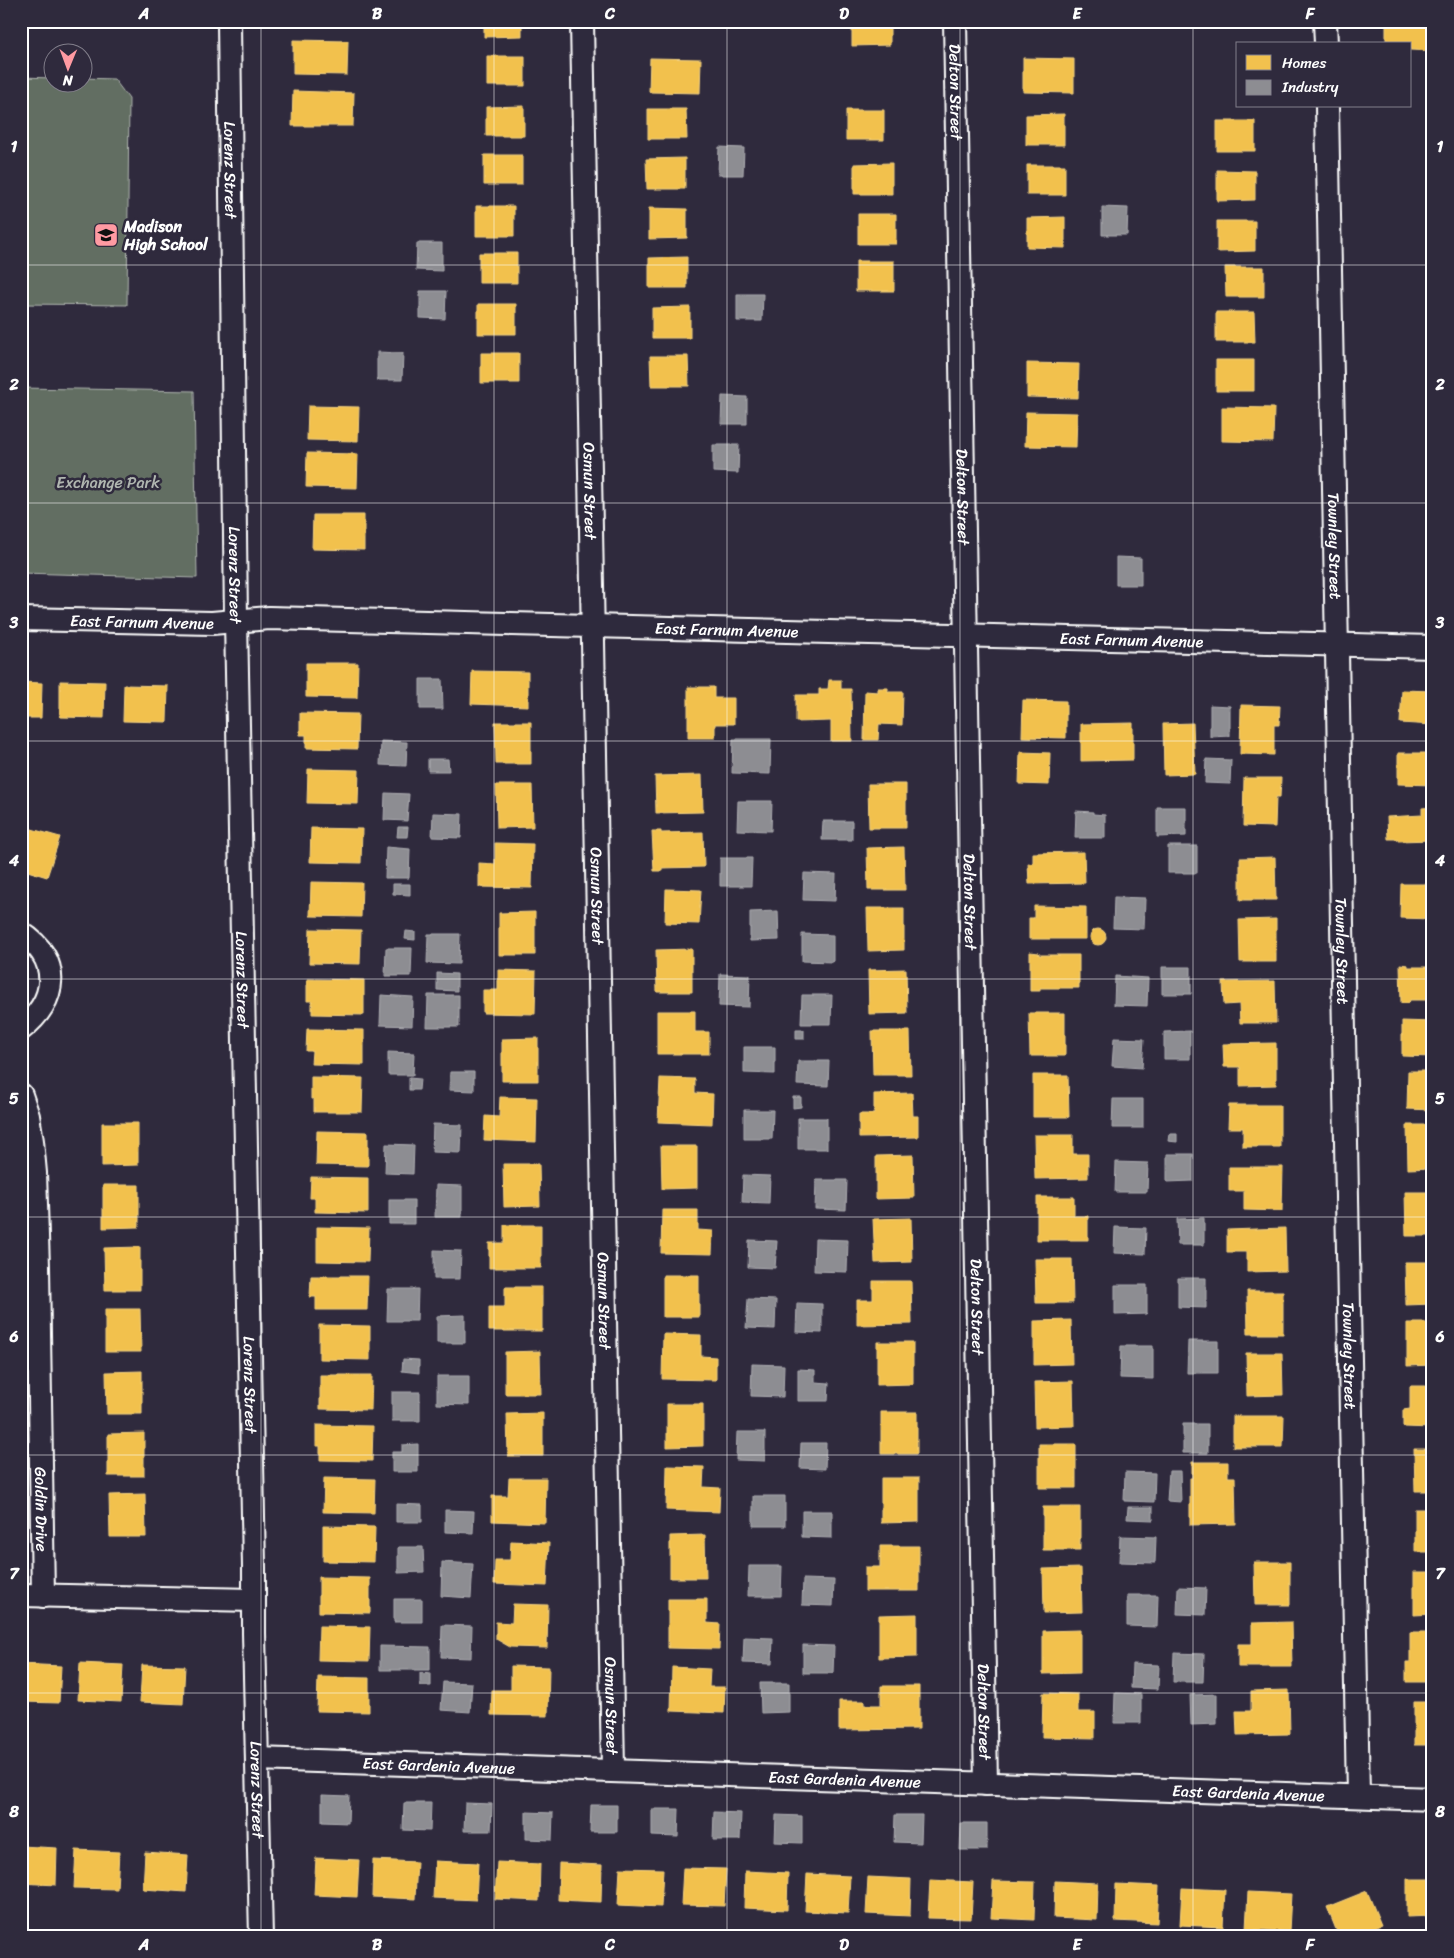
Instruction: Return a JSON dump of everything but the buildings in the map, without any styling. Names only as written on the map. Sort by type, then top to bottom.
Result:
[{"type":"street","name":"Lorenz Street","points":[[228,21],[236,620],[261,1937]]},
{"type":"street","name":"Osmun Street","points":[[582,21],[613,1770]]},
{"type":"street","name":"Delton Street","points":[[955,21],[986,1784]]},
{"type":"street","points":[[1325,21],[1326,42]]},
{"type":"street","name":"Townley Street","points":[[1327,108],[1358,1796]]},
{"type":"street","name":"East Farnum Avenue","points":[[21,619],[212,623],[270,618],[1433,647]]},
{"type":"street","points":[[21,933],[33,940],[42,952],[51,978],[49,994],[43,1008],[21,1029]]},
{"type":"street","name":"Goldin Drive","points":[[21,1094],[28,1116],[32,1141],[30,1266],[32,1595]]},
{"type":"street","points":[[32,1595],[254,1600]]},
{"type":"street","name":"East Gardenia Avenue","points":[[257,1759],[1433,1799]]},
{"type":"green space","points":[[21,77],[42,78],[42,92],[92,92],[92,78],[114,79],[129,99],[127,305],[21,304]]},
{"type":"green space","name":"Exchange Park","points":[[21,388],[194,391],[197,578],[21,573]]},
{"type":"place","name":"Madison High School","points":[[106,235]]}]
